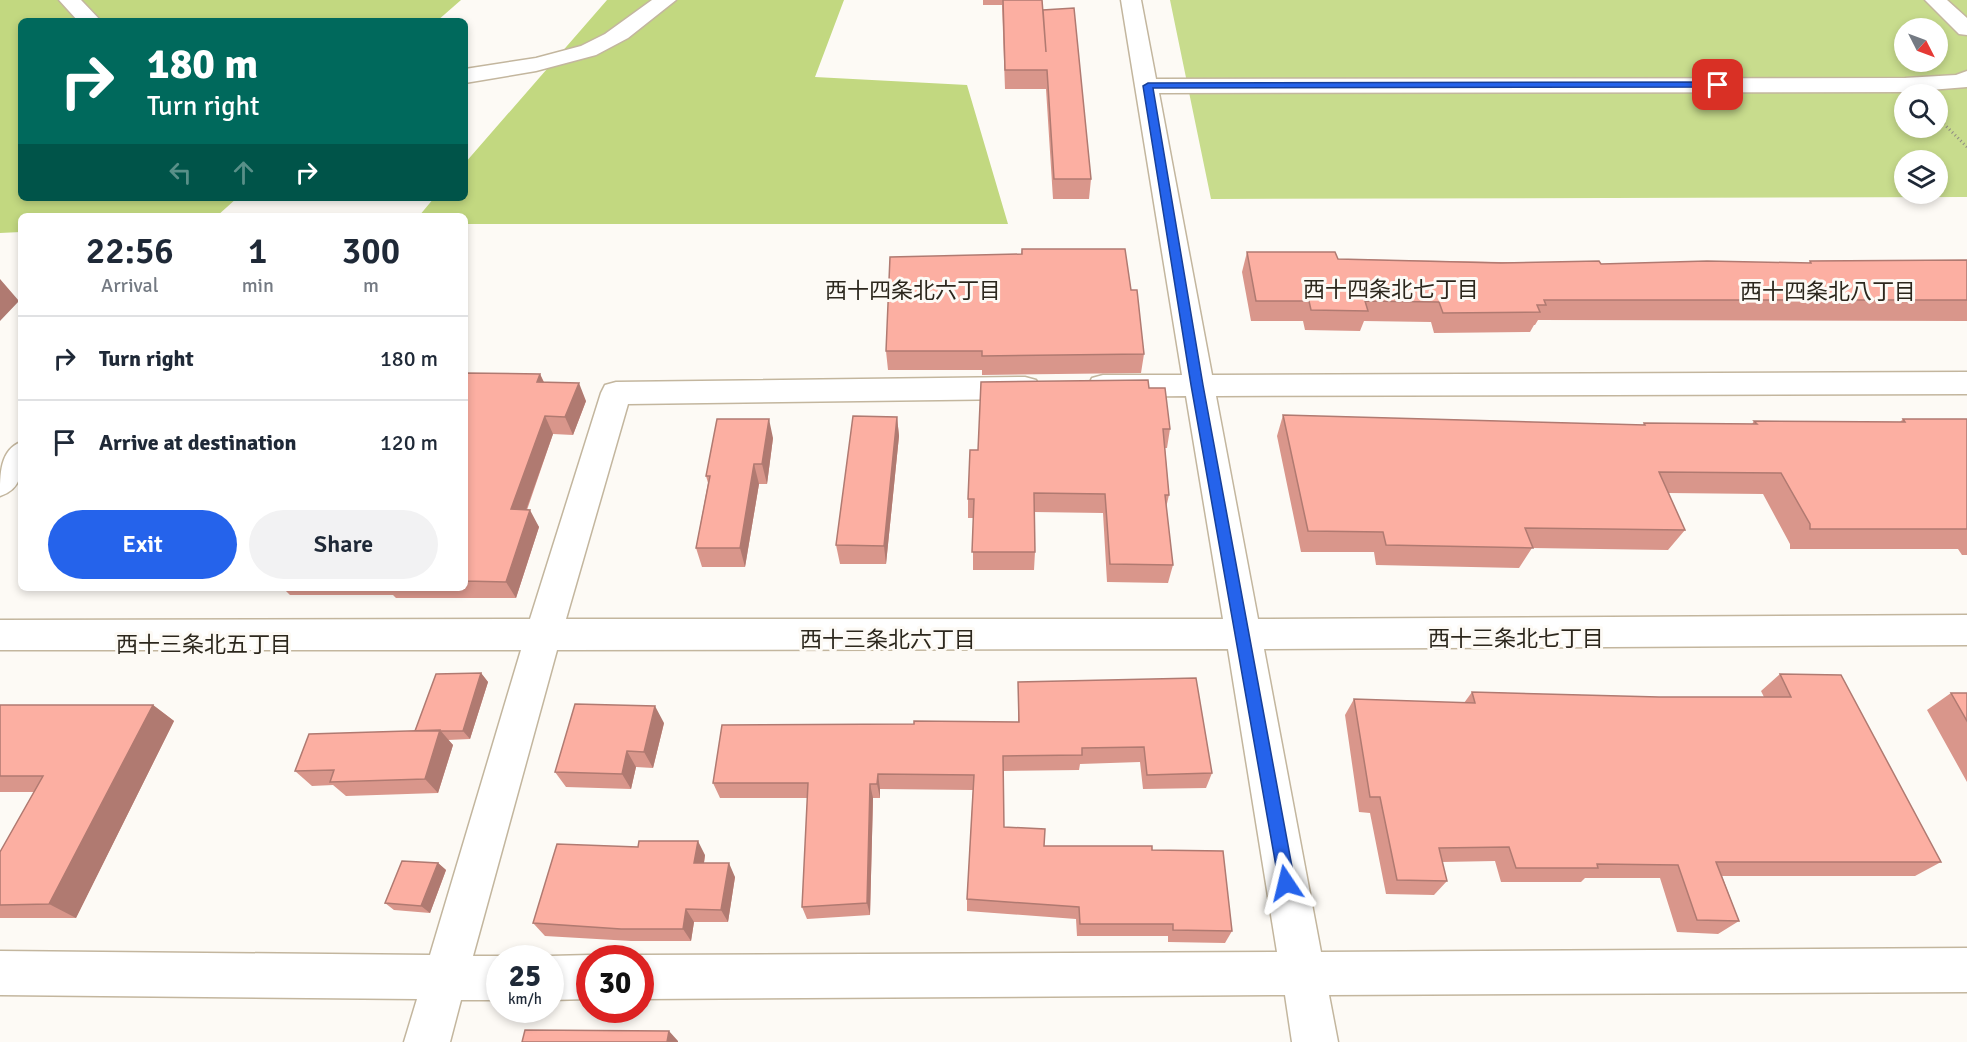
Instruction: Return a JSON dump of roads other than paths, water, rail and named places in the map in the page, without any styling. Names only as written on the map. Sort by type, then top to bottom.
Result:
[{"type":"street","points":[[69,0],[87,18]]},
{"type":"street","points":[[468,76],[550,62],[587,50],[617,36],[666,0]]},
{"type":"street","points":[[1131,0],[1148,86],[1197,385],[1315,1042]]},
{"type":"street","points":[[1935,0],[1967,29]]},
{"type":"street","points":[[1148,86],[1905,85],[1961,82],[1967,78]]},
{"type":"street","points":[[427,1042],[543,636],[616,393],[1197,385],[1967,384]]},
{"type":"street","points":[[0,484],[18,458]]},
{"type":"street","points":[[0,635],[543,636],[1967,630]]},
{"type":"street","points":[[654,977],[1967,970]]},
{"type":"street","points":[[0,973],[486,978]]},
{"type":"district","name":"西十四条北七丁目","points":[[1391,289]]},
{"type":"district","name":"西十四条北六丁目","points":[[913,290]]},
{"type":"district","name":"西十四条北八丁目","points":[[1828,291]]},
{"type":"district","name":"西十三条北七丁目","points":[[1516,638]]},
{"type":"district","name":"西十三条北六丁目","points":[[888,639]]},
{"type":"district","name":"西十三条北五丁目","points":[[204,644]]}]
